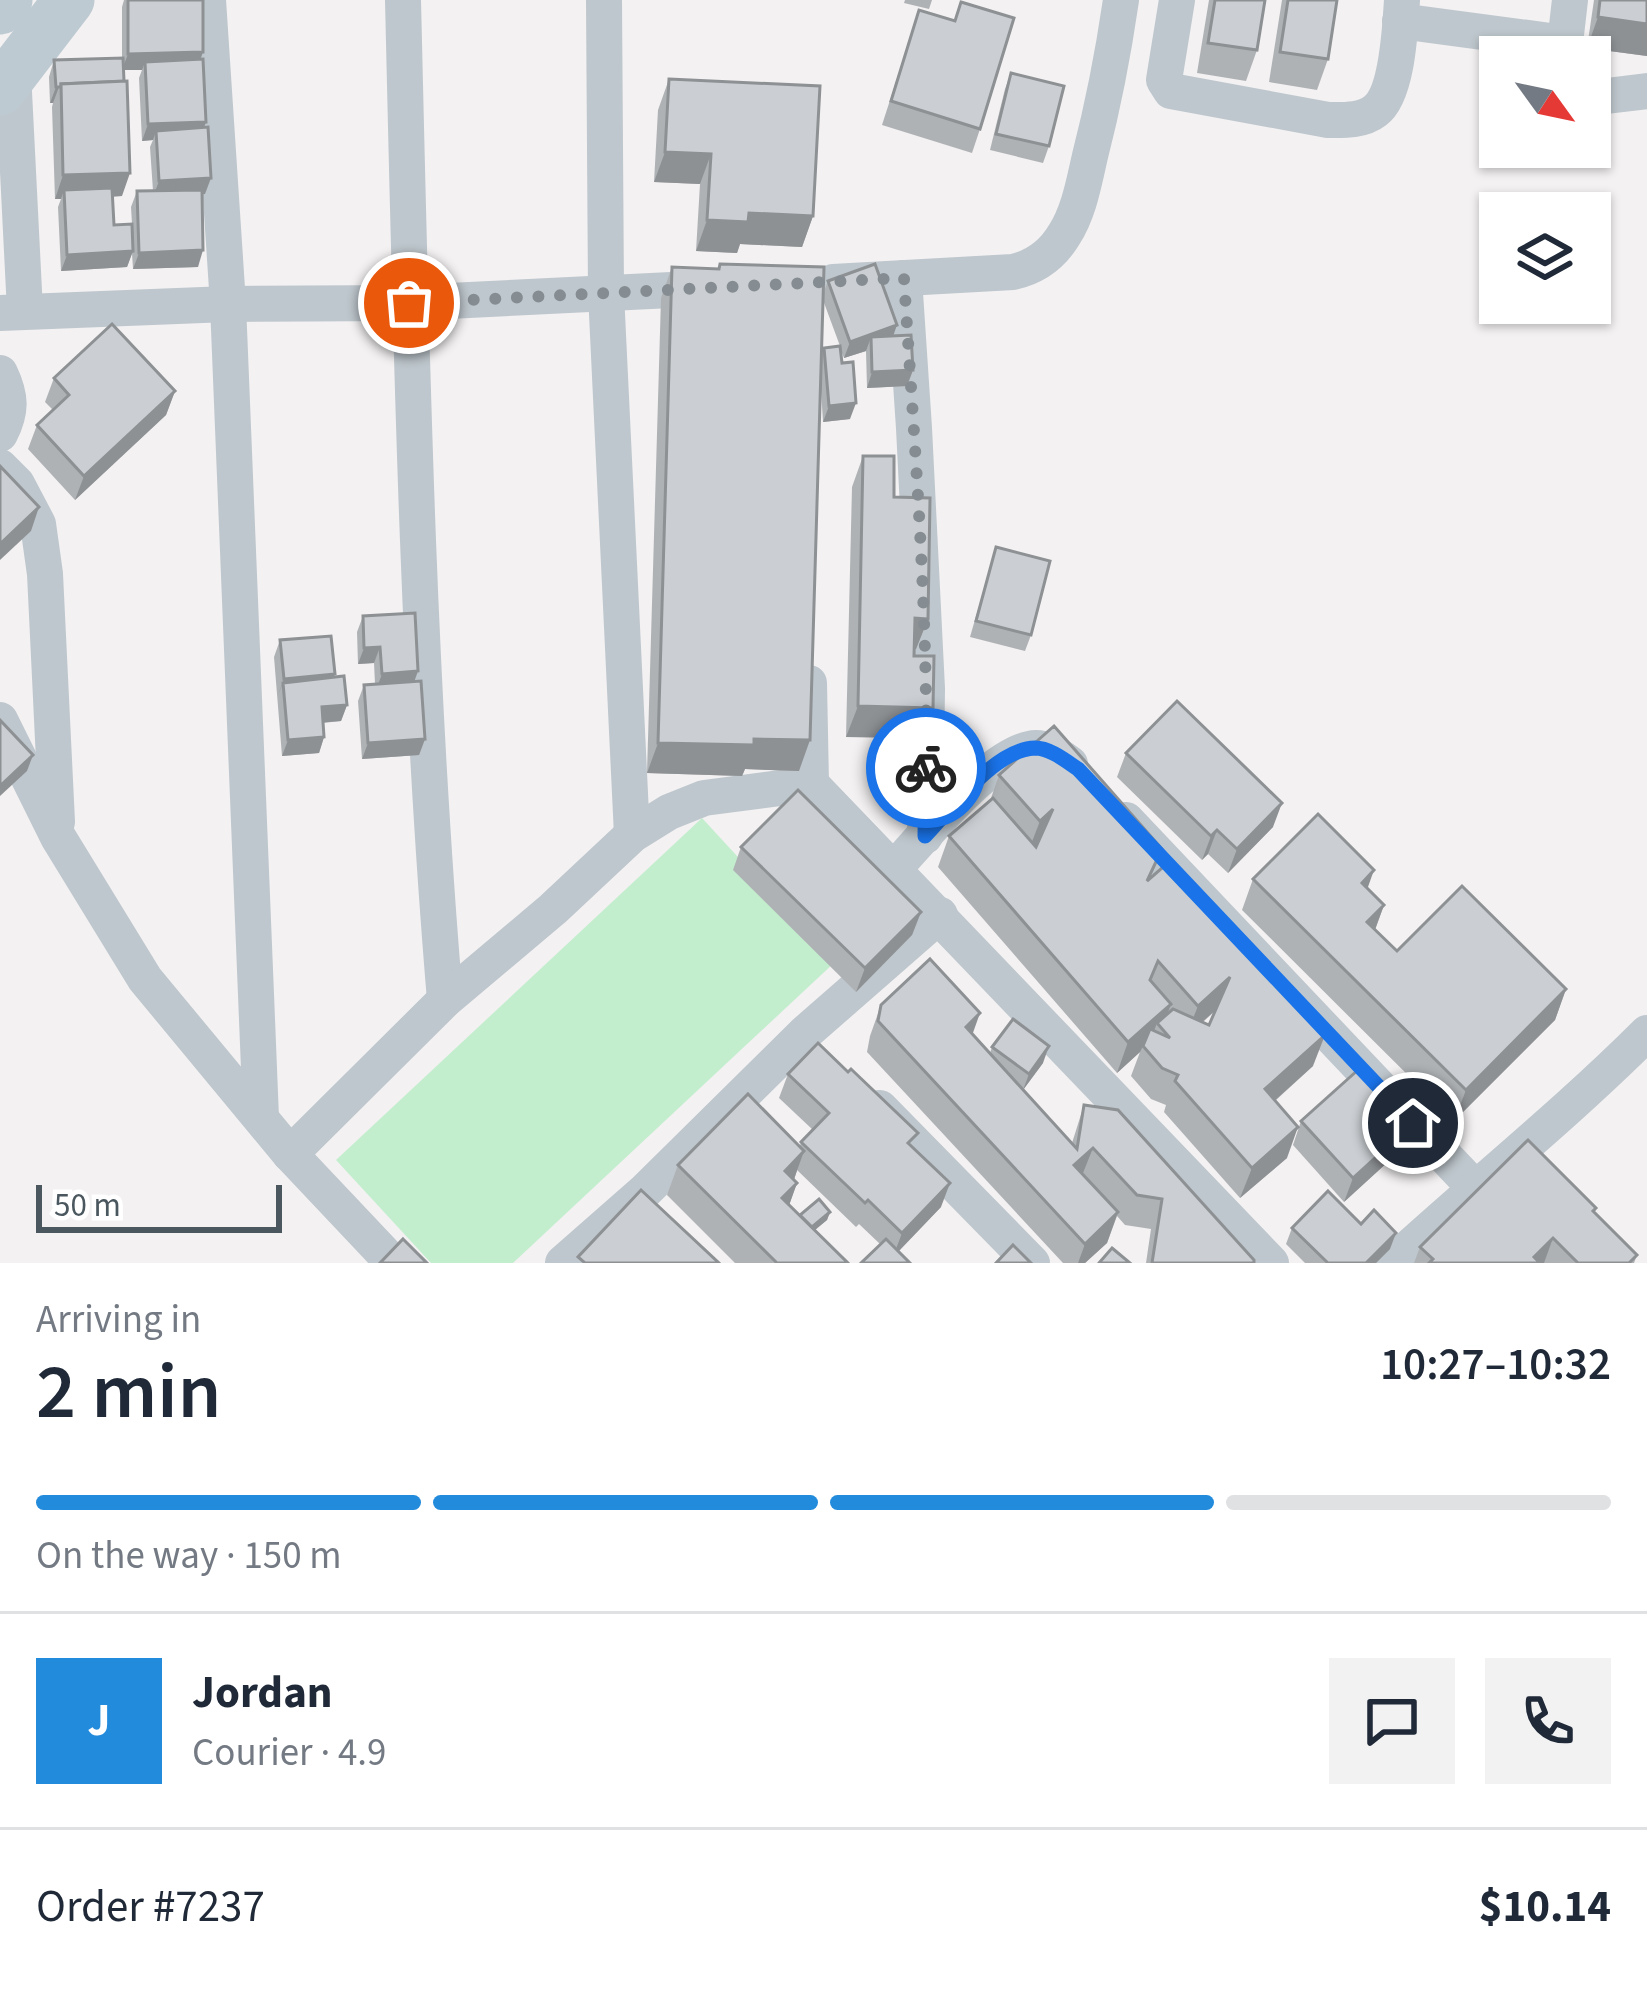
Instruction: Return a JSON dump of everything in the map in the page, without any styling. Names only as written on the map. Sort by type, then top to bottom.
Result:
[{"type":"main road","points":[[0,9],[7,0]]},
{"type":"main road","points":[[7,81],[69,0]]},
{"type":"street","points":[[208,0],[228,304],[261,1118]]},
{"type":"street","points":[[403,0],[409,303],[430,818],[445,1000]]},
{"type":"street","points":[[604,0],[606,293],[632,835]]},
{"type":"street","points":[[800,284],[1031,268],[1063,237],[1078,207],[1111,75],[1121,0]]},
{"type":"street","points":[[1177,0],[1164,80],[1171,91],[1328,120],[1352,120],[1374,112],[1386,98],[1401,10],[1509,36]]},
{"type":"street","points":[[1568,36],[1570,0]]},
{"type":"street","points":[[7,81],[13,312],[409,303],[735,287]]},
{"type":"street","points":[[1611,95],[1647,91]]},
{"type":"street","points":[[904,278],[927,689],[925,836]]},
{"type":"street","points":[[0,373],[10,393],[10,414],[0,434]]},
{"type":"street","points":[[0,467],[17,484],[38,524],[45,574],[58,837]]},
{"type":"street","points":[[808,641],[811,784],[1271,1263]]},
{"type":"street","points":[[0,720],[58,837],[145,979],[290,1154],[393,1263]]},
{"type":"street","points":[[893,870],[984,774],[1012,754],[1037,748],[1058,755],[1078,769],[1474,1187]]},
{"type":"street","points":[[290,1154],[445,1000],[632,835],[704,798],[811,784]]},
{"type":"street","points":[[563,1263],[814,1042],[940,915]]},
{"type":"street","points":[[1392,1263],[1647,1033]]},
{"type":"street","points":[[854,1083],[1017,1258]]},
{"type":"street","points":[[645,1191],[672,1220]]},
{"type":"green space","points":[[702,818],[835,962],[513,1263],[431,1263],[336,1160]]},
{"type":"building","points":[[128,0],[203,0],[203,52],[128,54]]},
{"type":"building","points":[[1215,0],[1265,0],[1257,50],[1208,43]]},
{"type":"building","points":[[1288,0],[1337,0],[1328,59],[1280,52]]},
{"type":"building","points":[[1600,0],[1647,0],[1647,24],[1598,17]]},
{"type":"building","points":[[961,2],[1014,18],[980,129],[891,101],[919,10],[955,21]]},
{"type":"building","points":[[123,58],[124,81],[56,87],[54,60]]},
{"type":"building","points":[[203,59],[206,122],[148,124],[145,62]]},
{"type":"building","points":[[1011,73],[1064,86],[1049,146],[996,134]]},
{"type":"building","points":[[669,79],[820,86],[813,216],[749,213],[748,222],[707,220],[711,154],[665,152]]},
{"type":"building","points":[[127,81],[130,173],[63,175],[61,84]]},
{"type":"building","points":[[208,127],[211,178],[159,181],[156,131]]},
{"type":"building","points":[[112,188],[114,225],[132,224],[133,251],[67,255],[64,190]]},
{"type":"building","points":[[202,190],[203,250],[139,253],[137,191]]},
{"type":"building","points":[[720,264],[824,267],[810,740],[754,739],[754,745],[658,743],[672,267],[719,269]]},
{"type":"building","points":[[875,264],[897,325],[850,342],[828,281]]},
{"type":"building","points":[[112,324],[175,391],[84,476],[37,425],[69,395],[54,378]]},
{"type":"building","points":[[911,335],[913,370],[872,372],[871,337]]},
{"type":"building","points":[[840,346],[842,363],[853,362],[856,403],[829,406],[824,348]]},
{"type":"building","points":[[863,456],[894,456],[894,497],[930,498],[928,619],[915,618],[914,656],[934,656],[933,708],[858,706]]},
{"type":"building","points":[[0,466],[39,507],[0,544]]},
{"type":"building","points":[[996,547],[1050,561],[1031,635],[976,621]]},
{"type":"building","points":[[415,613],[418,671],[382,674],[380,647],[364,648],[363,616]]},
{"type":"building","points":[[331,636],[335,674],[284,679],[280,640]]},
{"type":"building","points":[[344,676],[347,705],[322,707],[324,737],[288,740],[283,683]]},
{"type":"building","points":[[421,681],[425,739],[368,743],[364,685]]},
{"type":"building","points":[[1177,701],[1282,803],[1237,849],[1217,830],[1211,836],[1126,753]]},
{"type":"building","points":[[0,720],[33,755],[0,786]]},
{"type":"building","points":[[1054,726],[1162,849],[1147,881],[1170,861],[1325,1035],[1265,1089],[1298,1127],[1252,1168],[1175,1081],[1178,1075],[1162,1068],[1143,1046],[1150,1029],[1170,1038],[1157,1023],[1173,1009],[1209,1025],[1230,977],[1198,1006],[1158,961],[1150,980],[1171,1004],[1128,1042],[949,836],[993,798],[1036,847],[1053,809],[1040,821],[999,775]]},
{"type":"building","points":[[798,790],[921,912],[865,968],[741,847]]},
{"type":"building","points":[[1318,814],[1374,870],[1362,883],[1384,905],[1367,922],[1397,951],[1462,886],[1566,989],[1466,1090],[1253,879]]},
{"type":"building","points":[[930,959],[980,1013],[966,1027],[1077,1149],[1084,1105],[1118,1110],[1254,1263],[1152,1263],[1162,1199],[1137,1195],[1093,1148],[1074,1165],[1118,1212],[1085,1244],[878,1021],[881,1005]]},
{"type":"building","points":[[1013,1019],[1049,1046],[1029,1074],[992,1047]]},
{"type":"building","points":[[818,1043],[918,1133],[908,1143],[950,1183],[902,1233],[801,1142],[829,1113],[788,1074]]},
{"type":"building","points":[[1359,1069],[1410,1126],[1353,1178],[1301,1121]]},
{"type":"building","points":[[748,1094],[804,1151],[785,1171],[797,1183],[782,1198],[848,1263],[777,1263],[678,1165]]},
{"type":"building","points":[[1528,1140],[1637,1255],[1629,1263],[1578,1263],[1553,1238],[1534,1257],[1540,1263],[1429,1263],[1433,1259],[1420,1247]]},
{"type":"building","points":[[641,1190],[719,1263],[585,1263],[578,1257]]},
{"type":"building","points":[[1328,1191],[1361,1224],[1374,1210],[1396,1233],[1366,1263],[1328,1263],[1292,1228]]},
{"type":"building","points":[[819,1199],[830,1212],[812,1227],[800,1215]]},
{"type":"building","points":[[403,1239],[427,1263],[380,1263]]},
{"type":"building","points":[[886,1239],[910,1263],[861,1263]]},
{"type":"building","points":[[1013,1245],[1031,1263],[996,1263]]},
{"type":"building","points":[[1112,1248],[1130,1263],[1099,1263]]},
{"type":"way so far","points":[[409,303],[904,278],[927,689],[926,768]]},
{"type":"route","points":[[926,768],[925,836],[984,774],[1012,754],[1037,748],[1078,769],[1413,1123]]}]
